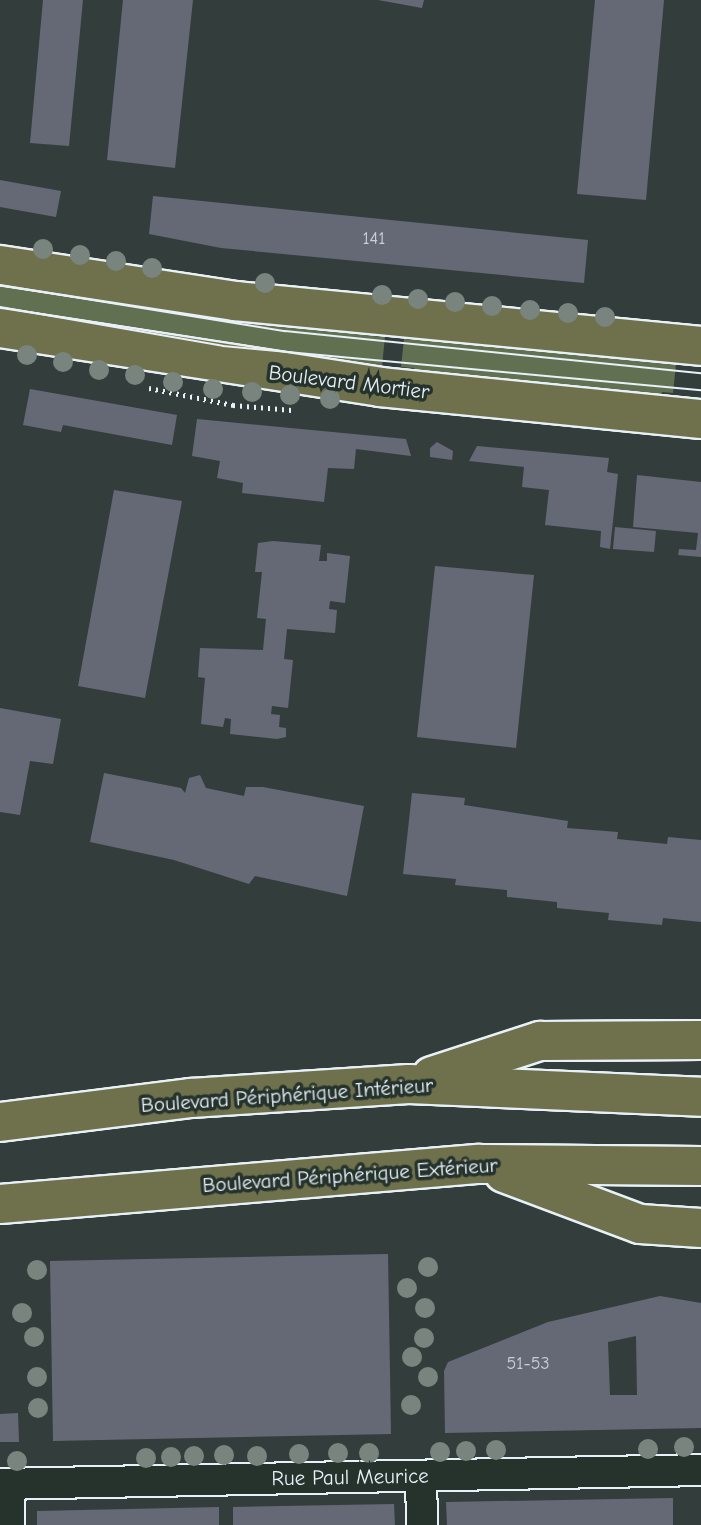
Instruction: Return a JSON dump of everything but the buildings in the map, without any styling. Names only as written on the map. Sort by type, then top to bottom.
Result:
[{"type":"main road","points":[[0,265],[235,302],[701,346]]},
{"type":"main road","name":"Boulevard Mortier","points":[[0,328],[222,366],[380,387],[701,419]]},
{"type":"main road","points":[[409,1084],[540,1041],[701,1040]]},
{"type":"main road","name":"Boulevard Périphérique Intérieur","points":[[0,1122],[191,1098],[409,1084],[701,1097]]},
{"type":"main road","points":[[479,1164],[640,1224],[701,1227]]},
{"type":"main road","name":"Boulevard Périphérique Extérieur","points":[[0,1203],[479,1164],[701,1166]]},
{"type":"street","name":"Rue Paul Meurice","points":[[4,1484],[701,1470]]},
{"type":"street","points":[[421,1476],[422,1525]]},
{"type":"street","points":[[4,1484],[9,1525]]},
{"type":"green space","points":[[0,278],[372,329],[372,336],[385,337],[382,366],[369,365],[368,371],[0,314]]},
{"type":"green space","points":[[417,334],[664,357],[664,363],[676,364],[673,393],[662,392],[661,399],[413,375],[414,368],[401,367],[404,339],[417,340]]},
{"type":"tram line","points":[[0,285],[285,331],[701,373]]},
{"type":"tram line","points":[[0,307],[223,346],[701,390]]}]
